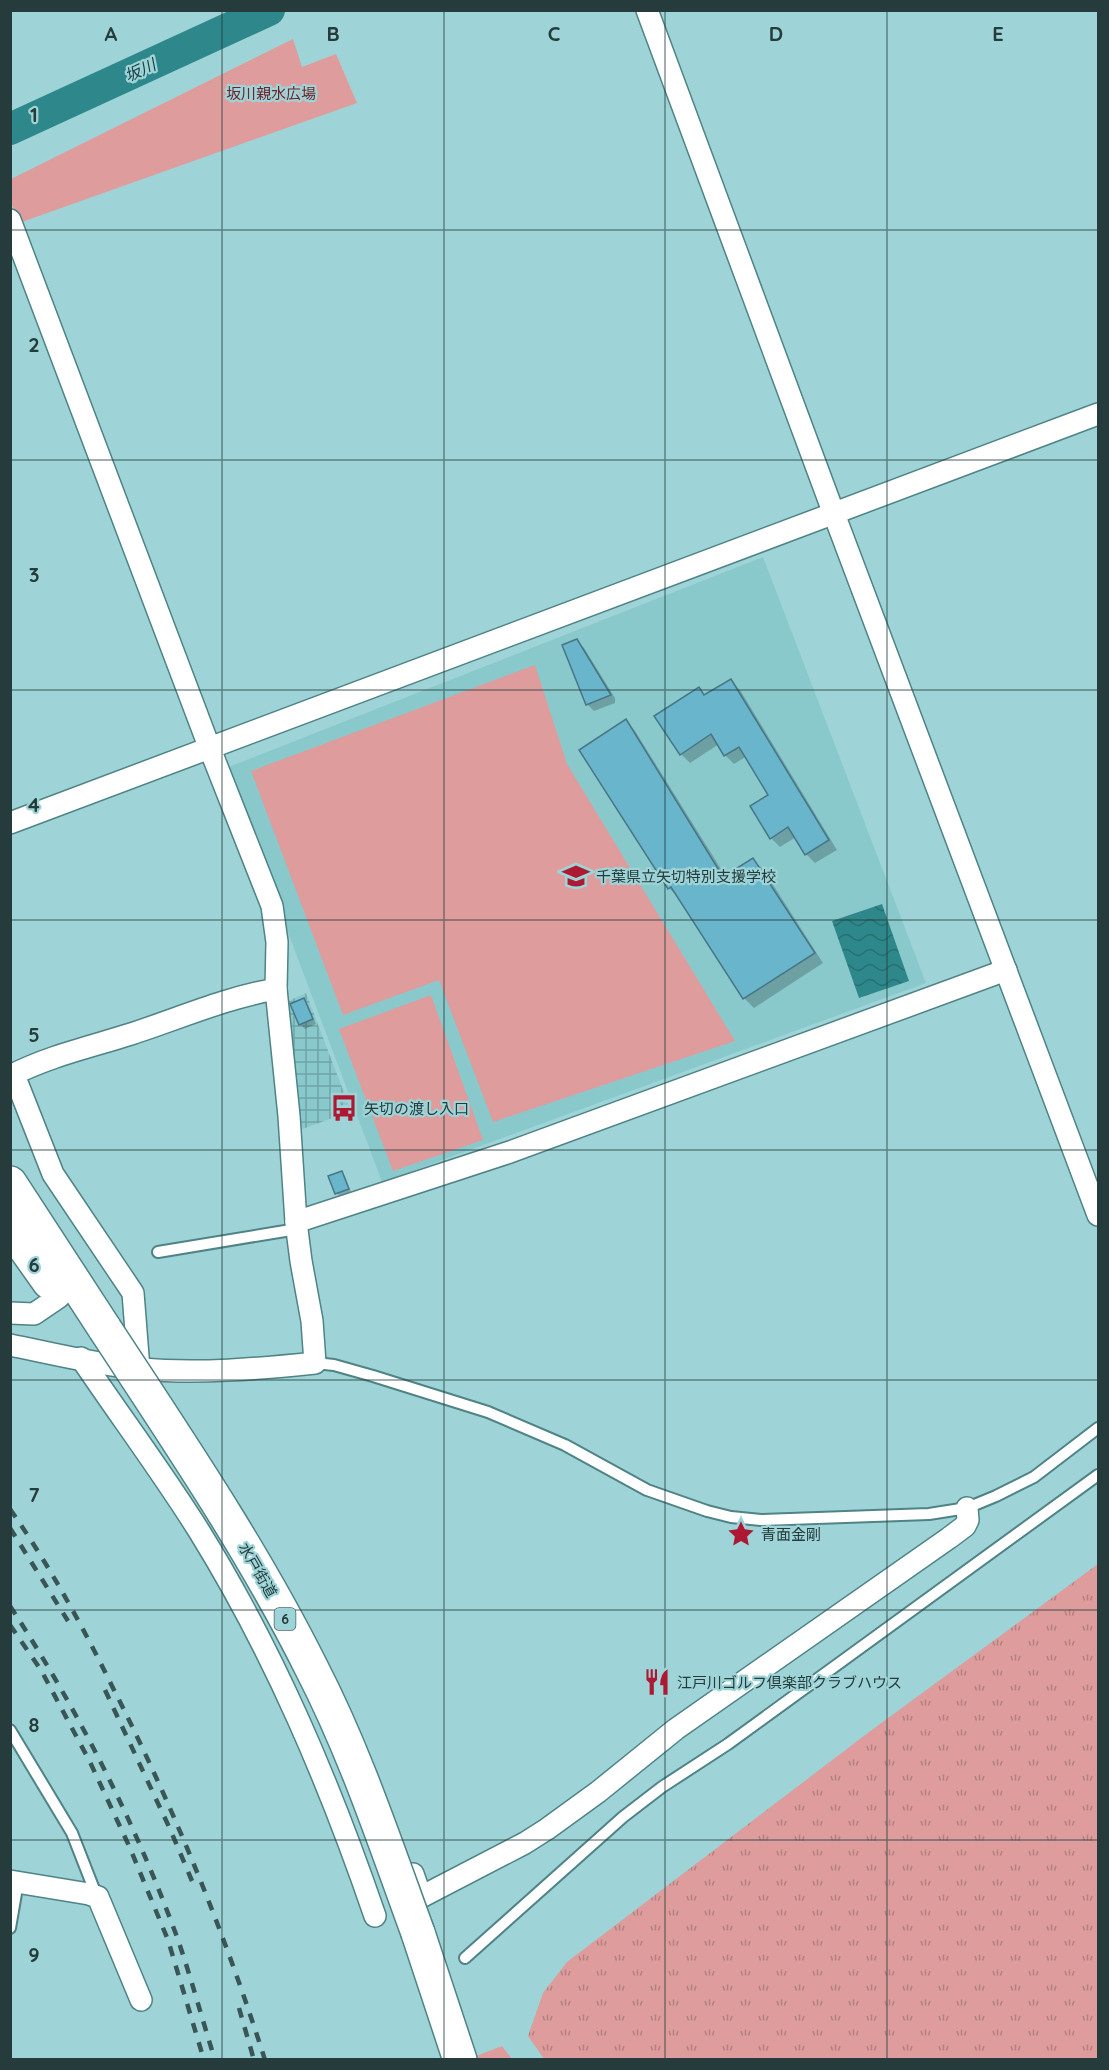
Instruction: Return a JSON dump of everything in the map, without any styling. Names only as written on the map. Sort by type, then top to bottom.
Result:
[{"type":"highway","name":"水戸街道","points":[[10,1183],[92,1342]]},
{"type":"highway","name":"水戸街道","points":[[10,1227],[254,1562],[312,1668],[363,1781],[429,1996],[460,2060]]},
{"type":"highway","name":"水戸街道","points":[[429,1996],[441,2060]]},
{"type":"street","points":[[647,10],[1098,1215]]},
{"type":"street","points":[[10,220],[210,749],[272,906],[277,942],[276,989],[289,1116],[296,1226],[312,1321],[315,1363],[183,1371],[144,1369],[92,1342],[10,1345]]},
{"type":"street","points":[[10,823],[1098,414]]},
{"type":"street","points":[[296,1226],[510,1152],[1006,970]]},
{"type":"street","points":[[276,989],[244,995],[32,1065],[14,1080],[53,1174],[133,1293],[144,1369],[230,1492],[295,1602],[352,1717],[395,1822],[421,1897],[525,1844],[547,1829],[598,1792],[676,1729],[965,1526],[968,1520],[967,1508]]},
{"type":"street","points":[[10,1312],[33,1314],[59,1297]]},
{"type":"street","points":[[92,1342],[270,1657],[305,1731],[351,1844],[375,1916]]},
{"type":"street","points":[[14,1881],[89,1894],[98,1898],[141,2000]]},
{"type":"lane","points":[[158,1252],[296,1226]]},
{"type":"lane","points":[[315,1363],[344,1368],[488,1412],[565,1445],[647,1490],[707,1511],[760,1520],[929,1514],[967,1508],[1034,1477],[1098,1428]]},
{"type":"lane","points":[[465,1958],[623,1817],[662,1787],[728,1744],[1098,1475]]},
{"type":"lane","points":[[10,1730],[72,1833],[98,1898]]},
{"type":"lane","points":[[10,1928],[14,1881]]},
{"type":"shaded area","name":"千葉県立矢切特別支援学校","points":[[763,557],[926,983],[382,1182],[226,768]]},
{"type":"shaded area","points":[[306,993],[351,1111],[300,1130],[286,1002]]},
{"type":"green space","name":"坂川親水広場","points":[[293,39],[302,67],[336,54],[357,103],[19,223],[11,202],[11,179]]},
{"type":"green space","points":[[535,665],[567,764],[735,1041],[493,1122],[439,980],[343,1015],[251,771]]},
{"type":"green space","points":[[431,995],[483,1140],[393,1171],[339,1029]]},
{"type":"green space","points":[[1098,1564],[1098,2059],[544,2059],[528,2036],[543,1993],[567,1962],[869,1732]]},
{"type":"green space","points":[[502,2046],[512,2059],[466,2060]]},
{"type":"water","points":[[882,904],[909,981],[859,998],[832,921]]},
{"type":"building","points":[[577,639],[611,695],[586,705],[562,645]]},
{"type":"building","points":[[731,679],[829,840],[805,855],[788,827],[770,839],[750,806],[768,795],[739,747],[724,756],[711,734],[680,755],[654,716],[699,687],[704,695]]},
{"type":"building","points":[[626,719],[723,877],[753,858],[815,953],[743,999],[671,887],[668,889],[579,750]]},
{"type":"building","points":[[304,998],[313,1019],[299,1025],[290,1004]]},
{"type":"building","points":[[342,1171],[349,1189],[335,1194],[328,1176]]},
{"type":"waterway","name":"坂川","points":[[10,129],[269,10]]},
{"type":"railway","points":[[10,1509],[77,1618],[156,1777],[215,1917],[265,2060]]},
{"type":"railway","points":[[10,1528],[68,1621]]},
{"type":"railway","points":[[10,1606],[59,1685],[123,1808],[177,1937],[215,2060]]},
{"type":"railway","points":[[10,1625],[41,1670],[90,1762],[130,1848],[168,1940],[204,2060]]},
{"type":"railway","points":[[105,1690],[192,1881]]},
{"type":"railway","points":[[239,2008],[254,2060]]},
{"type":"place","name":"千葉県立矢切特別支援学校","points":[[576,876]]},
{"type":"place","name":"矢切の渡し入口","points":[[344,1108]]},
{"type":"place","name":"青面金剛","points":[[741,1534]]},
{"type":"place","name":"江戸川ゴルフ倶楽部クラブハウス","points":[[657,1682]]}]
